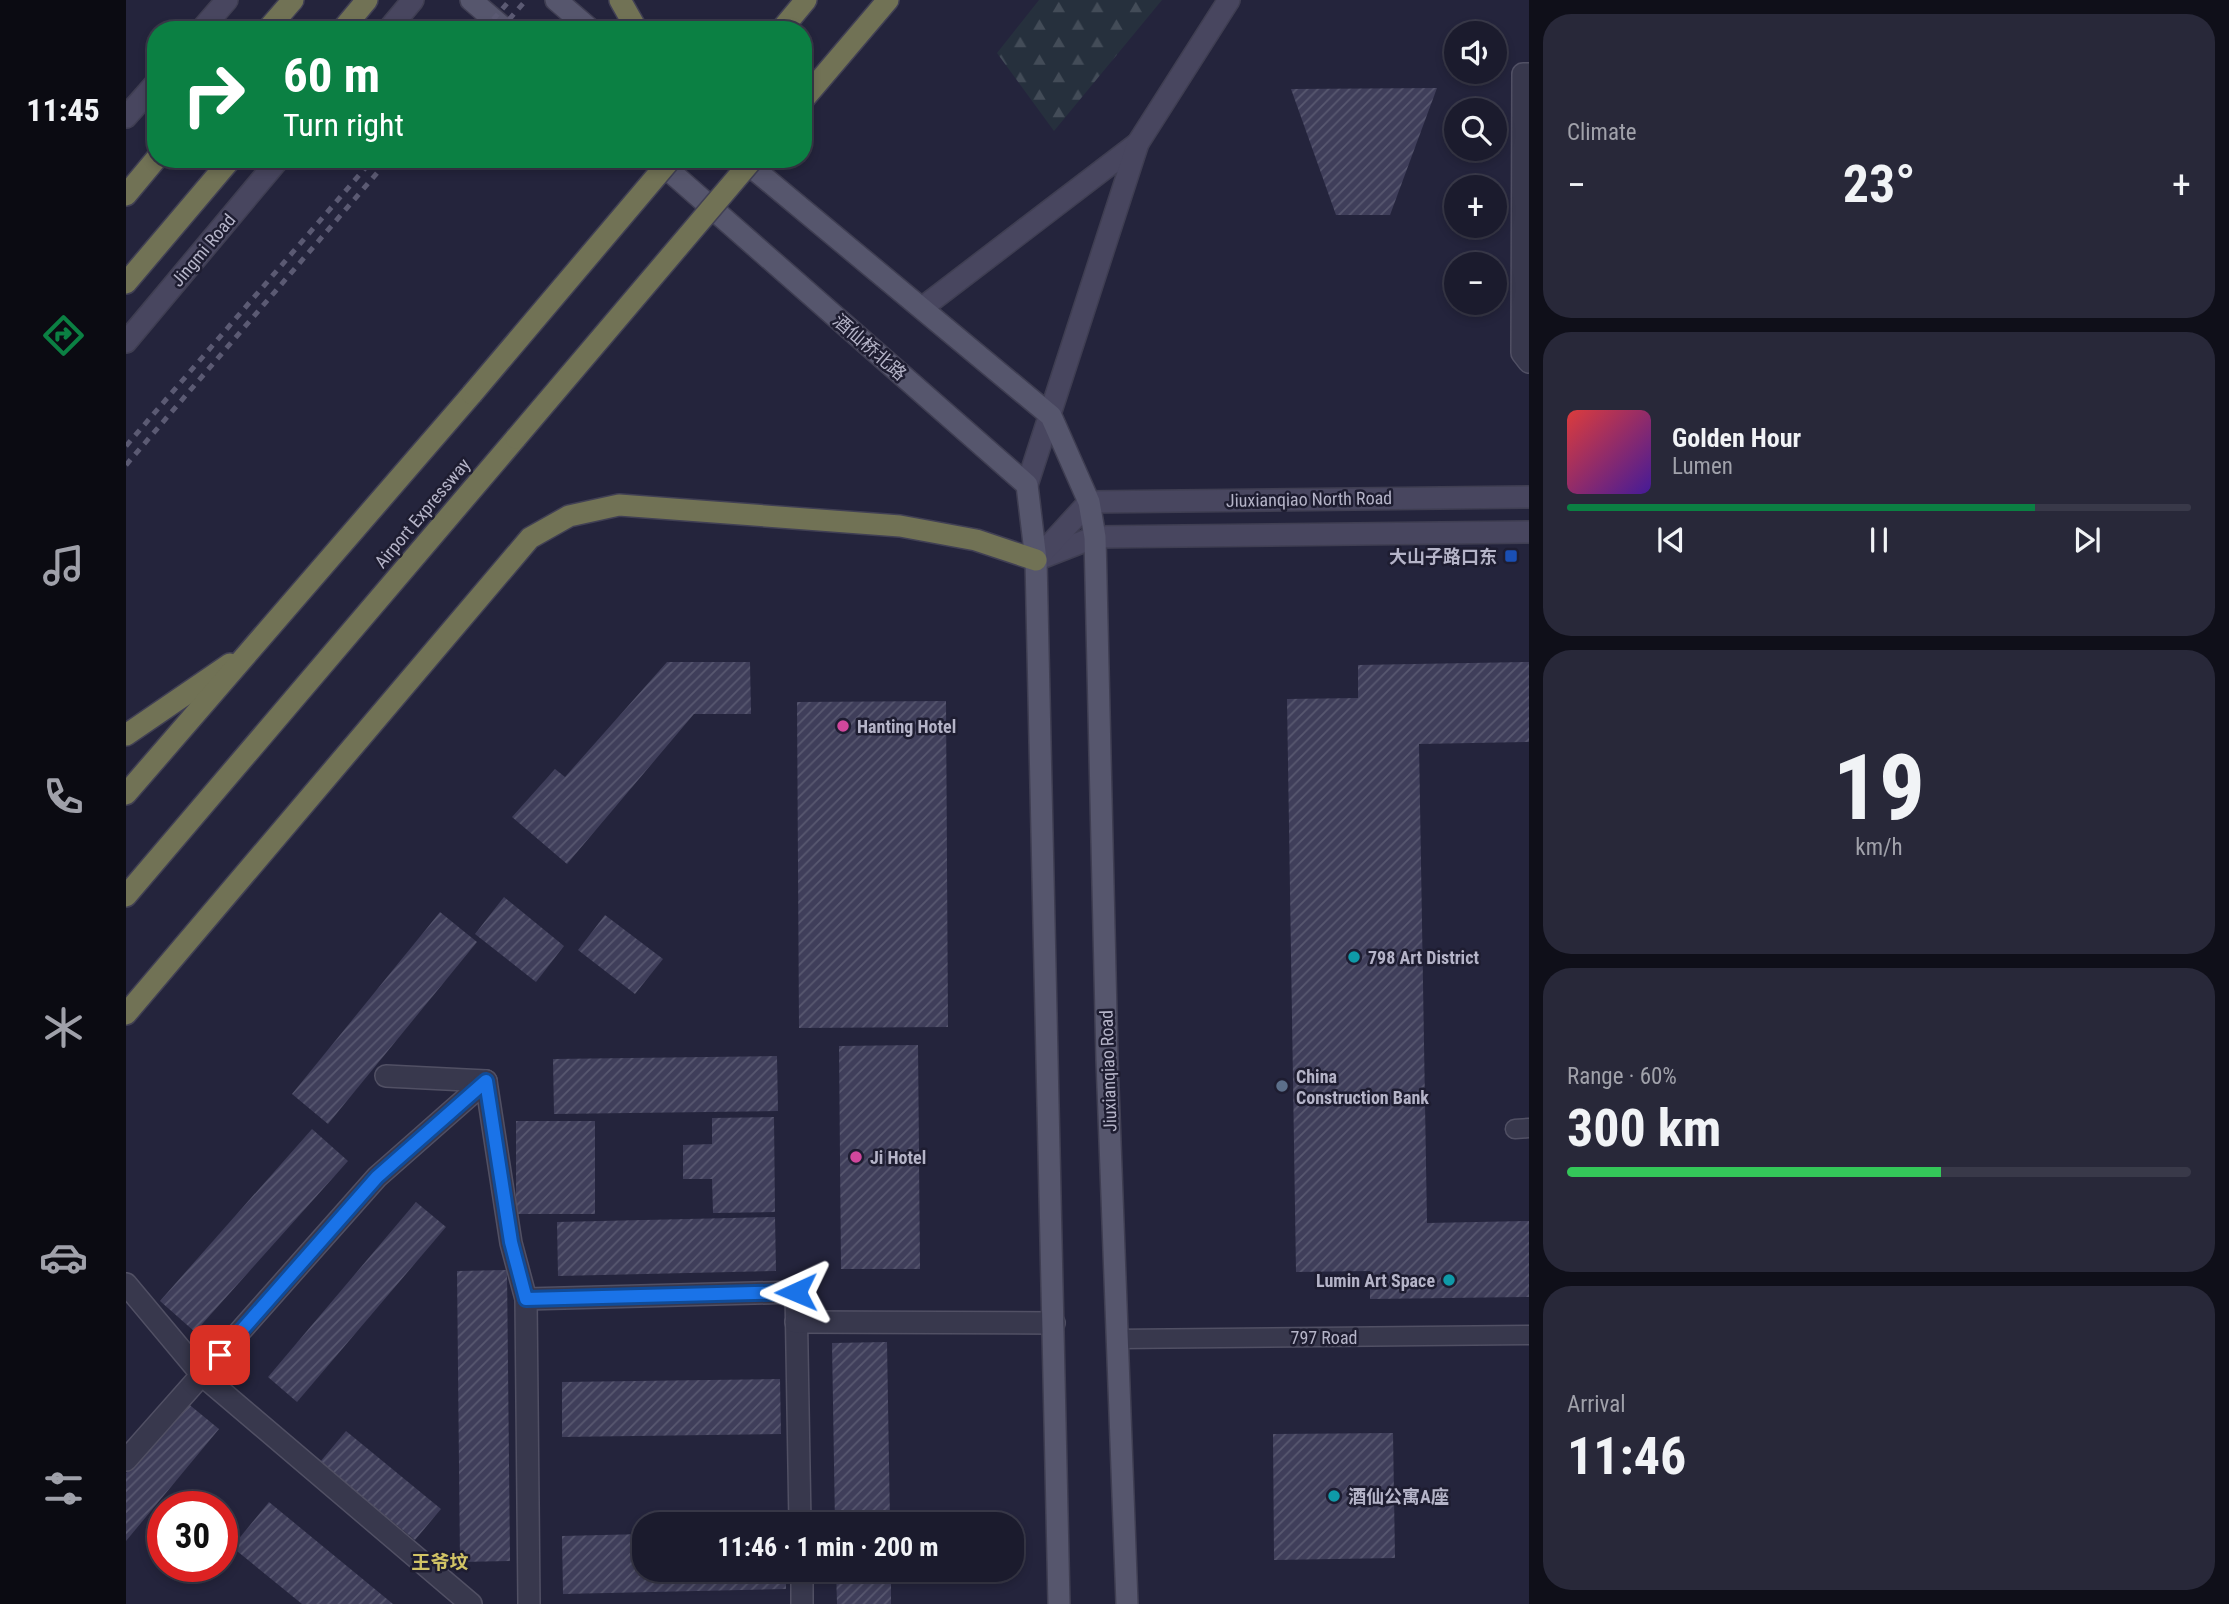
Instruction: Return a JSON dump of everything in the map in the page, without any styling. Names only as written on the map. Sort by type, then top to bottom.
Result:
[{"type":"highway","points":[[274,21],[292,0]]},
{"type":"highway","points":[[350,21],[367,0]]},
{"type":"highway","points":[[620,0],[632,21]]},
{"type":"highway","points":[[788,21],[806,0]]},
{"type":"highway","points":[[812,89],[888,0]]},
{"type":"highway","points":[[126,195],[148,168]]},
{"type":"highway","points":[[126,283],[223,168]]},
{"type":"highway","points":[[126,794],[255,647],[663,168]]},
{"type":"highway","name":"Airport Expressway","points":[[126,896],[745,168]]},
{"type":"highway","points":[[126,1014],[530,538],[569,516],[619,505],[900,526],[976,540],[1036,560]]},
{"type":"highway","points":[[126,734],[255,647]]},
{"type":"main road","points":[[209,21],[227,0]]},
{"type":"main road","points":[[396,21],[413,0]]},
{"type":"main road","points":[[471,0],[496,21]]},
{"type":"main road","points":[[556,0],[580,21]]},
{"type":"main road","points":[[1059,1604],[1036,560],[1027,485],[1138,143],[1229,0]]},
{"type":"main road","points":[[126,117],[147,93]]},
{"type":"main road","points":[[922,308],[1138,143]]},
{"type":"main road","name":"Jingmi Road","points":[[126,342],[271,168]]},
{"type":"main road","name":"酒仙桥北路","points":[[666,168],[1027,485]]},
{"type":"main road","points":[[753,168],[1051,416],[1089,502],[1095,537],[1036,560]]},
{"type":"main road","name":"Jiuxianqiao North Road","points":[[1089,502],[1529,497]]},
{"type":"main road","points":[[1036,560],[1089,502]]},
{"type":"main road","name":"Jiuxianqiao North Road","points":[[1095,537],[1529,532]]},
{"type":"main road","name":"Jiuxianqiao Road","points":[[1095,537],[1107,1060],[1127,1604]]},
{"type":"street","points":[[1529,74],[1523,74],[1522,353],[1529,362]]},
{"type":"street","points":[[386,1076],[486,1081]]},
{"type":"street","points":[[486,1081],[511,1242],[526,1299],[529,1604]]},
{"type":"street","points":[[126,1460],[377,1177],[486,1081]]},
{"type":"street","points":[[126,1284],[202,1375],[471,1604]]},
{"type":"street","points":[[526,1299],[796,1292],[800,1512]]},
{"type":"street","points":[[796,1322],[1054,1323]]},
{"type":"street","points":[[802,1582],[802,1604]]},
{"type":"lane","name":"797 Road","points":[[1118,1339],[1529,1335]]},
{"type":"green space","points":[[1039,0],[1162,0],[1054,131],[997,53]]},
{"type":"building","points":[[1437,88],[1390,215],[1336,215],[1291,89]]},
{"type":"building","points":[[667,662],[750,662],[751,714],[694,714],[567,864],[512,817],[555,769],[565,777]]},
{"type":"building","points":[[1529,662],[1529,742],[1419,744],[1427,1223],[1529,1221],[1529,1297],[1370,1299],[1370,1271],[1296,1272],[1287,699],[1358,698],[1358,665]]},
{"type":"building","points":[[946,701],[948,1027],[799,1028],[797,702]]},
{"type":"building","points":[[504,897],[564,946],[536,982],[475,934]]},
{"type":"building","points":[[440,912],[477,942],[328,1124],[292,1094]]},
{"type":"building","points":[[605,915],[663,959],[635,994],[578,950]]},
{"type":"building","points":[[918,1045],[920,1269],[841,1269],[839,1046]]},
{"type":"building","points":[[777,1056],[778,1111],[554,1114],[553,1059]]},
{"type":"building","points":[[774,1117],[775,1212],[713,1213],[712,1179],[683,1179],[683,1145],[712,1144],[712,1118]]},
{"type":"building","points":[[516,1121],[595,1121],[595,1214],[516,1214]]},
{"type":"building","points":[[312,1129],[348,1161],[195,1332],[160,1301]]},
{"type":"building","points":[[416,1202],[446,1227],[297,1402],[268,1377]]},
{"type":"building","points":[[775,1217],[776,1271],[558,1276],[557,1222]]},
{"type":"building","points":[[507,1270],[510,1561],[460,1562],[457,1271]]},
{"type":"building","points":[[887,1342],[890,1512],[835,1512],[832,1343]]},
{"type":"building","points":[[780,1379],[781,1434],[562,1437],[562,1382]]},
{"type":"building","points":[[186,1402],[219,1429],[168,1491],[147,1491],[147,1516],[126,1541],[126,1473]]},
{"type":"building","points":[[346,1431],[441,1509],[415,1540],[320,1462]]},
{"type":"building","name":"酒仙公寓A座","points":[[1393,1433],[1395,1558],[1274,1560],[1273,1434]]},
{"type":"building","points":[[269,1502],[393,1604],[302,1604],[238,1552],[238,1540]]},
{"type":"building","points":[[632,1534],[632,1582],[786,1582],[786,1589],[563,1594],[562,1536]]},
{"type":"building","points":[[836,1582],[891,1582],[891,1604],[837,1604]]},
{"type":"railway","points":[[492,21],[510,0]]},
{"type":"railway","points":[[508,21],[526,0]]},
{"type":"railway","points":[[126,446],[365,168]]},
{"type":"railway","points":[[126,465],[381,168]]},
{"type":"place","name":"大山子路口东","points":[[1511,556]]},
{"type":"place","name":"Hanting Hotel","points":[[843,726]]},
{"type":"place","name":"798 Art District","points":[[1354,957]]},
{"type":"place","name":"China Construction Bank","points":[[1282,1086]]},
{"type":"place","name":"Ji Hotel","points":[[856,1157]]},
{"type":"place","name":"Lumin Art Space","points":[[1449,1280]]},
{"type":"place","name":"酒仙公寓A座","points":[[1334,1496]]},
{"type":"district","name":"王爷坟","points":[[440,1562]]},
{"type":"route","points":[[220,1355],[377,1177],[486,1081],[511,1242],[526,1299],[796,1292]]}]
